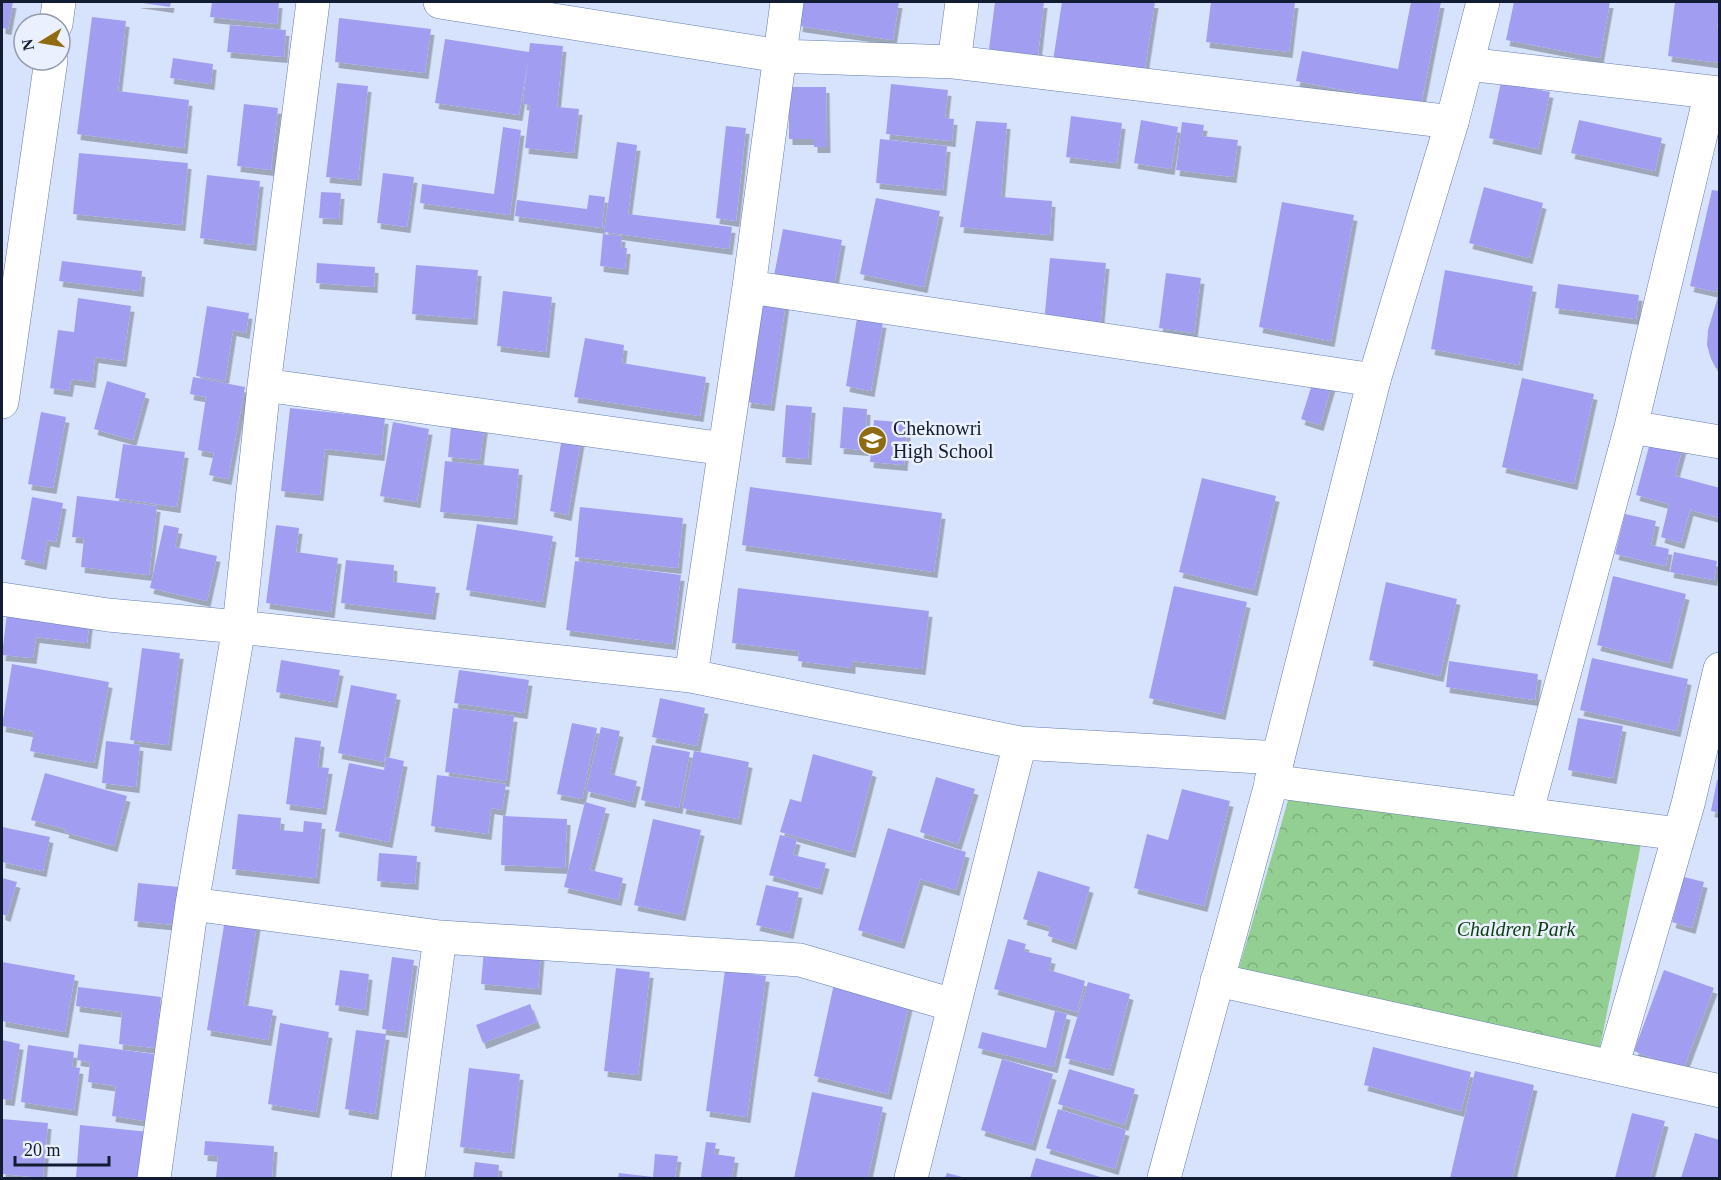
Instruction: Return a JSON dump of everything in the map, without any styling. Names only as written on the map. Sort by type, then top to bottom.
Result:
[{"type":"street","points":[[154,1179],[192,903],[239,627],[264,385],[313,2]]},
{"type":"street","points":[[440,2],[780,56],[954,62],[1452,122]]},
{"type":"street","points":[[691,676],[749,288],[788,2]]},
{"type":"street","points":[[954,62],[962,2]]},
{"type":"street","points":[[1164,1179],[1274,770],[1374,380],[1452,122],[1483,2]]},
{"type":"street","points":[[1467,64],[1715,92],[1630,427],[1526,814]]},
{"type":"street","points":[[2,402],[49,72]]},
{"type":"street","points":[[749,288],[1374,380]]},
{"type":"street","points":[[264,385],[725,450]]},
{"type":"street","points":[[1630,427],[1719,442]]},
{"type":"street","points":[[2,599],[108,615],[691,676],[1020,742],[1274,770],[1526,814],[1679,834]]},
{"type":"street","points":[[1612,1066],[1679,834],[1719,669]]},
{"type":"street","points":[[910,1179],[1020,742]]},
{"type":"street","points":[[192,903],[440,938],[800,960],[953,1005]]},
{"type":"street","points":[[408,1179],[440,938]]},
{"type":"street","points":[[1217,980],[1612,1066],[1719,1092]]},
{"type":"green space","name":"Chaldren Park","points":[[1290,794],[1642,839],[1599,1052],[1236,978]]},
{"type":"building","points":[[2,2],[13,2],[8,29],[2,28]]},
{"type":"building","points":[[136,2],[171,2],[170,7]]},
{"type":"building","points":[[212,2],[279,2],[277,24],[210,17]]},
{"type":"building","points":[[802,2],[899,2],[893,40],[799,26]]},
{"type":"building","points":[[995,2],[1044,2],[1038,55],[989,49]]},
{"type":"building","points":[[1062,2],[1155,2],[1144,74],[1053,61]]},
{"type":"building","points":[[1211,2],[1295,2],[1289,52],[1206,42]]},
{"type":"building","points":[[1411,2],[1441,2],[1421,105],[1296,81],[1302,51],[1398,69]]},
{"type":"building","points":[[1514,2],[1610,2],[1600,58],[1506,40]]},
{"type":"building","points":[[1675,2],[1720,2],[1717,29],[1720,29],[1720,63],[1668,56]]},
{"type":"building","points":[[92,17],[126,21],[118,91],[189,100],[184,148],[77,134]]},
{"type":"building","points":[[339,18],[431,29],[425,73],[335,62]]},
{"type":"building","points":[[230,25],[286,30],[284,57],[227,52]]},
{"type":"building","points":[[445,39],[529,52],[530,43],[563,46],[557,107],[579,109],[574,153],[525,148],[530,105],[523,104],[528,59],[519,115],[435,103]]},
{"type":"building","points":[[173,58],[213,64],[211,84],[170,78]]},
{"type":"building","points":[[1501,82],[1550,92],[1538,149],[1489,138]]},
{"type":"building","points":[[337,83],[368,86],[358,180],[326,177]]},
{"type":"building","points":[[891,84],[948,90],[945,118],[954,119],[952,141],[886,134]]},
{"type":"building","points":[[789,87],[826,87],[827,147],[814,147],[814,139],[789,139]]},
{"type":"building","points":[[244,104],[278,108],[271,170],[237,166]]},
{"type":"building","points":[[1071,116],[1122,123],[1117,163],[1066,157]]},
{"type":"building","points":[[1141,120],[1178,127],[1171,169],[1134,163]]},
{"type":"building","points":[[1579,120],[1662,138],[1655,171],[1571,153]]},
{"type":"building","points":[[976,121],[1007,123],[1001,197],[1052,201],[1050,235],[960,227]]},
{"type":"building","points":[[1182,122],[1204,125],[1202,136],[1238,140],[1233,177],[1176,170]]},
{"type":"building","points":[[726,126],[746,128],[736,221],[716,218]]},
{"type":"building","points":[[503,127],[521,130],[510,215],[420,203],[422,184],[494,194]]},
{"type":"building","points":[[880,139],[947,146],[943,190],[876,183]]},
{"type":"building","points":[[617,142],[637,145],[628,214],[732,227],[729,249],[604,232]]},
{"type":"building","points":[[79,153],[188,163],[182,225],[73,214]]},
{"type":"building","points":[[383,173],[414,177],[407,227],[377,223]]},
{"type":"building","points":[[207,175],[260,181],[253,245],[200,238]]},
{"type":"building","points":[[1484,187],[1543,203],[1529,258],[1469,243]]},
{"type":"building","points":[[1712,190],[1720,191],[1720,280],[1716,292],[1690,286]]},
{"type":"building","points":[[321,192],[341,193],[339,219],[319,218]]},
{"type":"building","points":[[589,195],[605,197],[602,228],[515,216],[517,200],[587,209]]},
{"type":"building","points":[[876,198],[940,211],[924,287],[860,274]]},
{"type":"building","points":[[1282,202],[1354,215],[1331,341],[1259,327]]},
{"type":"building","points":[[783,229],[842,240],[833,292],[773,281]]},
{"type":"building","points":[[603,234],[622,236],[621,248],[627,248],[625,269],[600,266]]},
{"type":"building","points":[[1050,258],[1106,263],[1100,328],[1044,324]]},
{"type":"building","points":[[62,261],[142,271],[140,291],[59,281]]},
{"type":"building","points":[[317,263],[375,267],[374,287],[316,283]]},
{"type":"building","points":[[416,265],[478,270],[474,319],[412,314]]},
{"type":"building","points":[[1445,270],[1533,286],[1519,365],[1431,349]]},
{"type":"building","points":[[1166,273],[1201,278],[1194,333],[1159,328]]},
{"type":"building","points":[[1558,284],[1639,295],[1636,319],[1555,308]]},
{"type":"building","points":[[503,291],[552,297],[546,352],[497,346]]},
{"type":"building","points":[[1719,293],[1720,369],[1716,368],[1711,359],[1707,345],[1708,330]]},
{"type":"building","points":[[78,298],[131,306],[123,361],[95,357],[92,382],[71,379],[69,391],[50,388],[58,330],[74,332]]},
{"type":"building","points":[[762,299],[786,302],[771,405],[747,402]]},
{"type":"building","points":[[207,306],[249,313],[246,333],[233,330],[225,381],[196,376]]},
{"type":"building","points":[[857,318],[883,322],[871,391],[846,386]]},
{"type":"building","points":[[585,338],[624,345],[622,363],[706,377],[700,416],[574,397]]},
{"type":"building","points":[[1315,375],[1333,381],[1320,425],[1301,419]]},
{"type":"building","points":[[193,377],[245,387],[228,479],[209,475],[214,453],[198,450],[206,397],[190,394]]},
{"type":"building","points":[[1522,378],[1594,394],[1574,484],[1502,467]]},
{"type":"building","points":[[107,381],[146,393],[133,440],[94,429]]},
{"type":"building","points":[[786,405],[812,407],[808,459],[782,457]]},
{"type":"building","points":[[843,407],[867,409],[865,450],[840,448]]},
{"type":"building","points":[[290,408],[385,418],[381,455],[325,449],[320,495],[281,491]]},
{"type":"building","points":[[41,412],[66,417],[53,488],[28,484]]},
{"type":"building","points":[[452,417],[485,421],[480,460],[448,457]]},
{"type":"building","points":[[874,420],[908,423],[904,465],[870,462]]},
{"type":"building","points":[[393,422],[429,429],[417,502],[380,496]]},
{"type":"building","points":[[562,437],[581,440],[568,515],[550,511]]},
{"type":"building","points":[[1651,439],[1683,447],[1675,476],[1720,488],[1720,518],[1690,510],[1681,543],[1661,537],[1669,504],[1636,495]]},
{"type":"building","points":[[123,444],[185,452],[177,507],[115,498]]},
{"type":"building","points":[[445,461],[519,469],[514,519],[440,512]]},
{"type":"building","points":[[1202,478],[1276,496],[1254,590],[1179,572]]},
{"type":"building","points":[[750,487],[942,513],[934,572],[742,545]]},
{"type":"building","points":[[77,496],[157,506],[149,575],[81,567],[84,538],[72,537]]},
{"type":"building","points":[[32,497],[63,503],[56,542],[47,540],[43,564],[21,559]]},
{"type":"building","points":[[580,507],[683,518],[678,568],[575,557]]},
{"type":"building","points":[[1625,514],[1656,521],[1651,545],[1669,549],[1666,566],[1615,554]]},
{"type":"building","points":[[477,524],[553,536],[542,602],[466,590]]},
{"type":"building","points":[[164,525],[179,528],[175,547],[217,556],[207,601],[150,588]]},
{"type":"building","points":[[276,525],[299,528],[296,552],[338,558],[331,612],[266,603]]},
{"type":"building","points":[[1674,552],[1717,561],[1714,580],[1670,572]]},
{"type":"building","points":[[346,560],[394,565],[393,582],[436,587],[432,614],[341,603]]},
{"type":"building","points":[[575,561],[681,575],[672,644],[566,630]]},
{"type":"building","points":[[1613,576],[1686,594],[1669,663],[1597,645]]},
{"type":"building","points":[[1386,582],[1457,599],[1440,676],[1369,660]]},
{"type":"building","points":[[1174,586],[1247,602],[1222,714],[1149,698]]},
{"type":"building","points":[[738,588],[929,611],[922,669],[852,661],[852,668],[798,661],[799,651],[732,643]]},
{"type":"building","points":[[8,605],[90,616],[87,643],[36,637],[33,658],[2,655]]},
{"type":"building","points":[[142,648],[180,653],[168,745],[130,740]]},
{"type":"building","points":[[1592,658],[1688,679],[1677,731],[1580,710]]},
{"type":"building","points":[[281,660],[340,670],[334,702],[276,692]]},
{"type":"building","points":[[1449,661],[1538,674],[1535,700],[1446,687]]},
{"type":"building","points":[[12,664],[109,682],[94,763],[30,751],[34,732],[2,726]]},
{"type":"building","points":[[459,670],[529,680],[524,713],[454,703]]},
{"type":"building","points":[[351,685],[397,694],[384,762],[338,753]]},
{"type":"building","points":[[660,698],[705,708],[697,746],[652,737]]},
{"type":"building","points":[[453,708],[514,716],[506,781],[445,772]]},
{"type":"building","points":[[1578,718],[1623,726],[1613,778],[1568,770]]},
{"type":"building","points":[[572,723],[597,728],[582,799],[557,794]]},
{"type":"building","points":[[601,727],[620,731],[610,774],[637,781],[632,802],[586,791]]},
{"type":"building","points":[[295,737],[321,741],[318,767],[329,768],[323,809],[286,804]]},
{"type":"building","points":[[106,741],[140,745],[136,787],[102,783]]},
{"type":"building","points":[[652,745],[690,752],[679,808],[641,800]]},
{"type":"building","points":[[694,751],[749,762],[738,819],[682,808]]},
{"type":"building","points":[[813,754],[873,771],[852,852],[780,832],[790,799],[801,802]]},
{"type":"building","points":[[386,757],[404,761],[389,842],[335,831],[349,763],[384,770]]},
{"type":"building","points":[[45,773],[127,796],[114,846],[65,832],[66,829],[31,820]]},
{"type":"building","points":[[437,775],[506,784],[502,810],[491,808],[488,834],[431,826]]},
{"type":"building","points":[[936,777],[975,789],[958,844],[920,832]]},
{"type":"building","points":[[1717,780],[1720,780],[1720,813],[1711,811]]},
{"type":"building","points":[[1182,789],[1230,801],[1204,906],[1134,888],[1147,834],[1168,840]]},
{"type":"building","points":[[585,802],[606,808],[590,870],[623,878],[618,900],[564,887]]},
{"type":"building","points":[[238,814],[281,818],[280,830],[303,832],[304,821],[322,823],[316,878],[232,869]]},
{"type":"building","points":[[503,816],[567,819],[565,868],[501,865]]},
{"type":"building","points":[[653,819],[701,830],[682,915],[634,905]]},
{"type":"building","points":[[2,827],[50,837],[43,871],[2,862]]},
{"type":"building","points":[[888,828],[966,852],[956,890],[920,879],[901,943],[858,930]]},
{"type":"building","points":[[780,835],[797,839],[793,855],[826,863],[819,889],[769,875]]},
{"type":"building","points":[[379,853],[417,856],[415,884],[377,881]]},
{"type":"building","points":[[1038,871],[1090,887],[1073,944],[1048,936],[1050,927],[1023,919]]},
{"type":"building","points":[[1684,877],[1704,882],[1692,928],[1672,922]]},
{"type":"building","points":[[2,878],[17,882],[7,916],[2,914]]},
{"type":"building","points":[[138,883],[179,887],[176,925],[134,921]]},
{"type":"building","points":[[766,885],[799,892],[790,933],[756,925]]},
{"type":"building","points":[[226,913],[258,918],[244,1005],[273,1010],[268,1040],[207,1030]]},
{"type":"building","points":[[1008,939],[1026,944],[1024,951],[1052,958],[1049,970],[1085,981],[1077,1012],[994,989]]},
{"type":"building","points":[[484,949],[541,953],[538,989],[481,984]]},
{"type":"building","points":[[392,957],[414,960],[404,1032],[382,1029]]},
{"type":"building","points":[[2,962],[75,975],[65,1032],[2,1021]]},
{"type":"building","points":[[616,968],[650,972],[638,1075],[604,1071]]},
{"type":"building","points":[[340,970],[369,974],[365,1010],[335,1005]]},
{"type":"building","points":[[725,970],[766,976],[747,1117],[706,1111]]},
{"type":"building","points":[[1664,970],[1714,988],[1683,1070],[1634,1051]]},
{"type":"building","points":[[835,979],[911,996],[888,1094],[814,1076]]},
{"type":"building","points":[[1088,982],[1130,994],[1110,1070],[1065,1058]]},
{"type":"building","points":[[78,987],[161,997],[155,1048],[119,1044],[122,1012],[76,1006]]},
{"type":"building","points":[[530,1004],[537,1022],[483,1043],[476,1025]]},
{"type":"building","points":[[1055,1011],[1067,1014],[1054,1067],[978,1048],[982,1032],[1046,1048]]},
{"type":"building","points":[[280,1023],[329,1032],[316,1112],[268,1104]]},
{"type":"building","points":[[356,1030],[386,1034],[375,1114],[345,1109]]},
{"type":"building","points":[[2,1040],[20,1044],[11,1100],[2,1099]]},
{"type":"building","points":[[79,1044],[154,1054],[145,1121],[112,1116],[116,1086],[88,1082],[90,1062],[77,1060]]},
{"type":"building","points":[[28,1045],[74,1052],[72,1067],[80,1068],[74,1110],[21,1102]]},
{"type":"building","points":[[1373,1047],[1471,1072],[1461,1111],[1364,1085]]},
{"type":"building","points":[[1002,1059],[1053,1074],[1032,1145],[981,1130]]},
{"type":"building","points":[[469,1068],[520,1074],[511,1153],[460,1147]]},
{"type":"building","points":[[1069,1069],[1135,1089],[1125,1125],[1058,1104]]},
{"type":"building","points":[[1475,1071],[1534,1085],[1512,1178],[1450,1178]]},
{"type":"building","points":[[812,1092],[883,1107],[868,1178],[794,1178]]},
{"type":"building","points":[[1058,1109],[1126,1130],[1115,1169],[1046,1148]]},
{"type":"building","points":[[1632,1113],[1665,1121],[1650,1178],[1615,1178]]},
{"type":"building","points":[[2,1119],[48,1123],[43,1178],[2,1174]]},
{"type":"building","points":[[80,1125],[149,1132],[145,1178],[76,1178]]},
{"type":"building","points":[[1695,1133],[1720,1140],[1720,1171],[1717,1178],[1681,1178]]},
{"type":"building","points":[[205,1141],[274,1146],[272,1178],[216,1178],[218,1156],[204,1155]]},
{"type":"building","points":[[706,1142],[716,1143],[714,1154],[735,1157],[732,1178],[701,1177]]},
{"type":"building","points":[[655,1154],[678,1156],[675,1178],[618,1178],[619,1173],[653,1177]]},
{"type":"building","points":[[1036,1158],[1104,1178],[1030,1178]]},
{"type":"building","points":[[475,1162],[499,1165],[498,1178],[473,1178]]},
{"type":"building","points":[[947,1173],[966,1178],[945,1178]]},
{"type":"place","name":"Cheknowri High School","points":[[872,440]]}]
